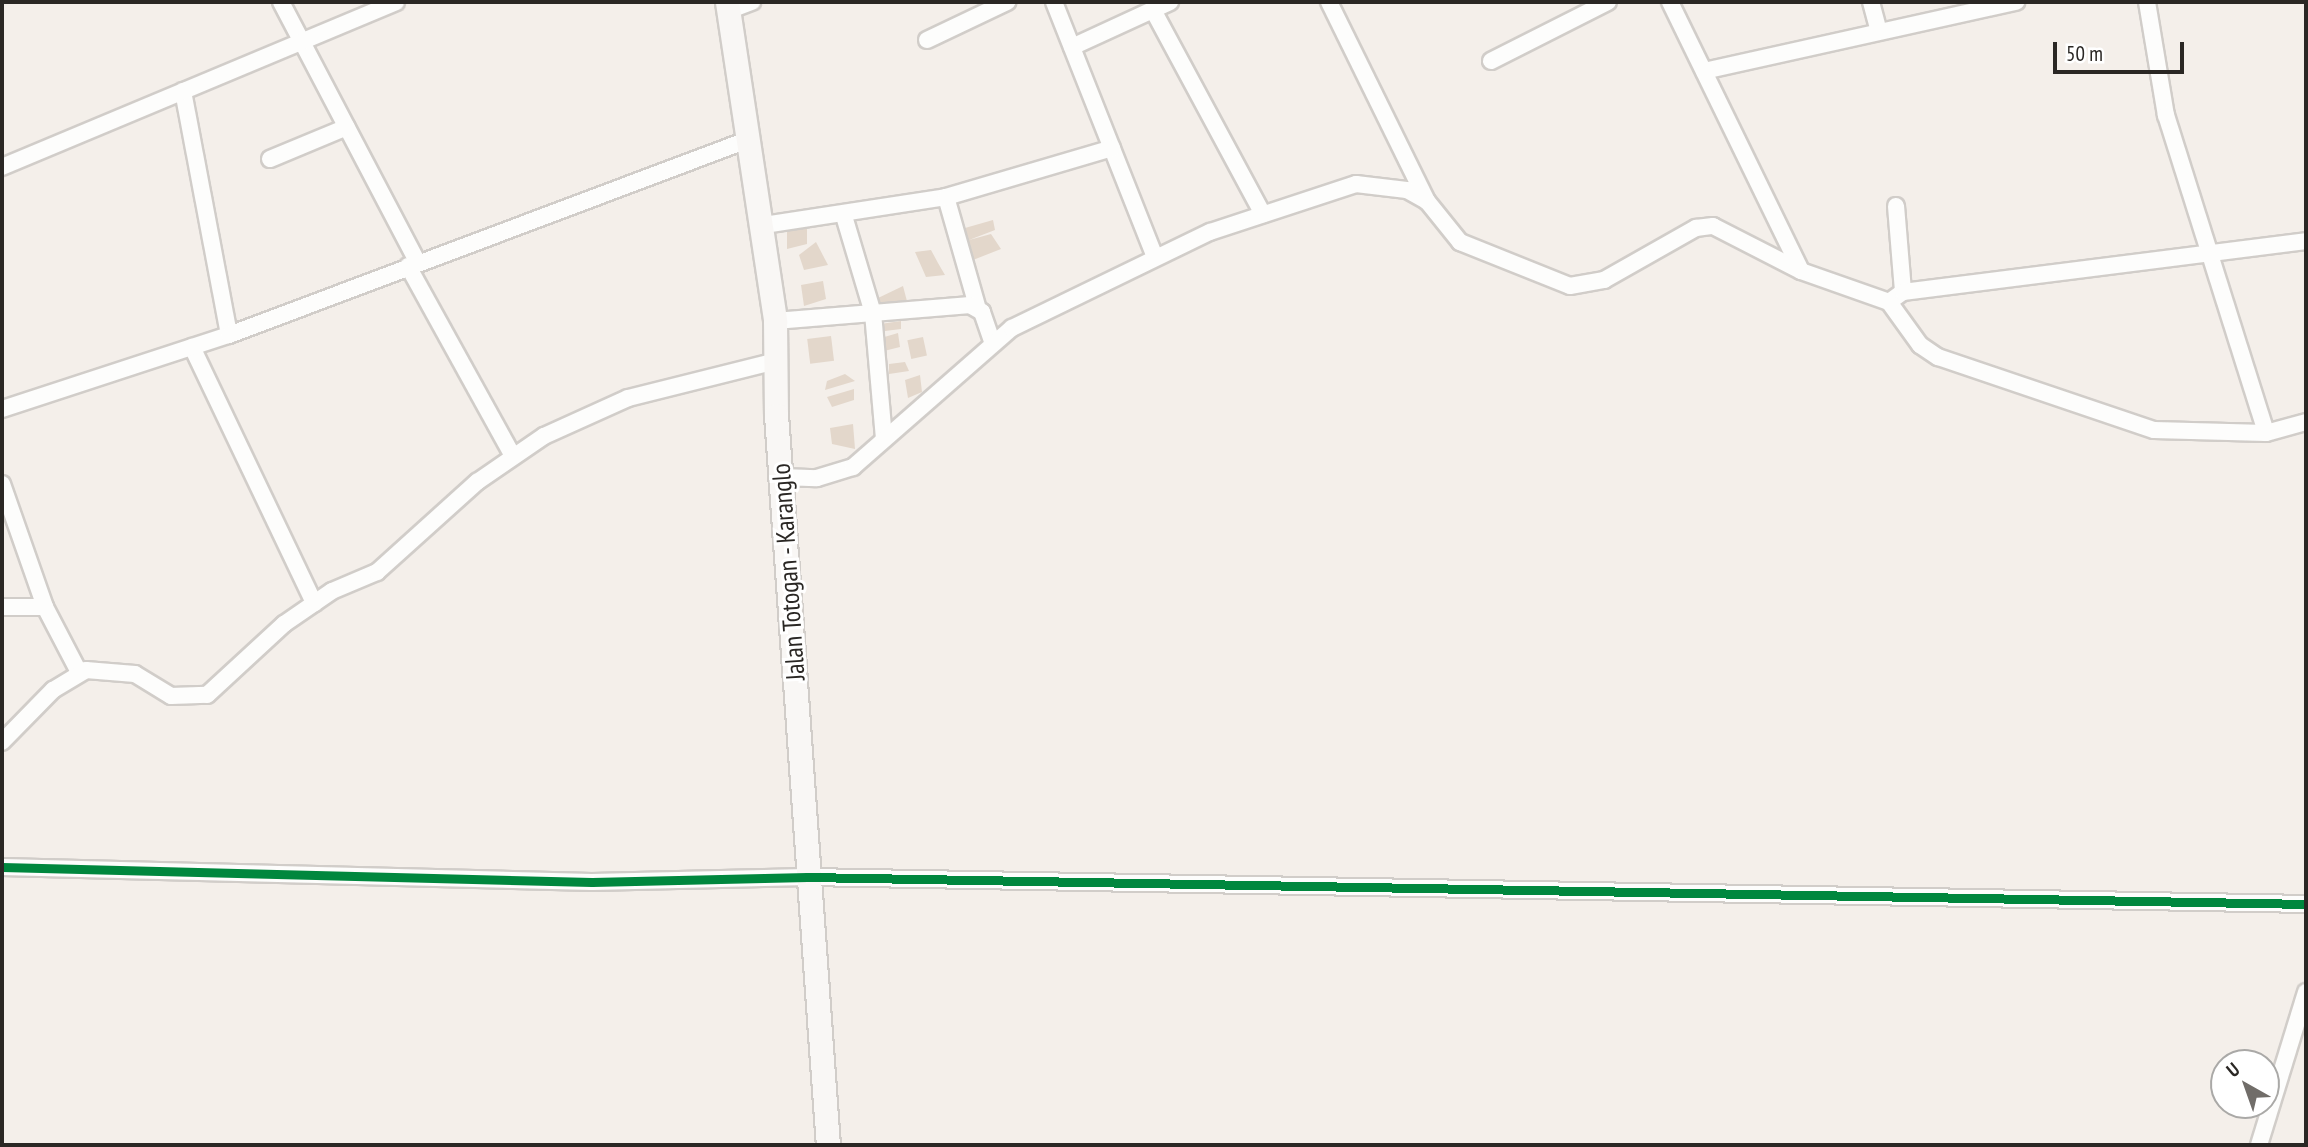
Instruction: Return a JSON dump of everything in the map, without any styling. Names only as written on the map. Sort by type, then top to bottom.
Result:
[{"type":"main road","name":"Jalan Totogan - Karanglo","points":[[727,6],[764,225],[775,321],[781,477],[807,877],[828,1145]]},
{"type":"street","points":[[281,2],[513,456]]},
{"type":"street","points":[[727,6],[752,2]]},
{"type":"street","points":[[928,40],[1007,2]]},
{"type":"street","points":[[1054,2],[1155,257]]},
{"type":"street","points":[[1072,47],[1170,2]]},
{"type":"street","points":[[1329,2],[1427,201],[1460,242],[1570,286],[1604,280],[1696,228],[1713,226],[1801,271],[1889,302],[1920,345],[1938,357],[2154,429],[2266,433],[2306,422]]},
{"type":"street","points":[[1491,61],[1608,2]]},
{"type":"street","points":[[1670,2],[1801,271]]},
{"type":"street","points":[[1871,2],[1878,29]]},
{"type":"street","points":[[1704,71],[1878,29],[2016,2]]},
{"type":"street","points":[[2147,2],[2166,115],[2213,252],[2266,433]]},
{"type":"street","points":[[2,167],[390,3]]},
{"type":"street","points":[[1153,10],[1263,214]]},
{"type":"street","points":[[183,91],[229,335]]},
{"type":"street","points":[[270,159],[347,127]]},
{"type":"street","points":[[2,409],[229,335],[750,139]]},
{"type":"street","points":[[764,225],[844,216],[946,197],[1112,148]]},
{"type":"street","points":[[781,477],[841,473],[884,439],[992,341],[1155,257],[1263,214],[1356,184],[1387,185],[1427,201]]},
{"type":"street","points":[[946,197],[976,306],[992,341]]},
{"type":"street","points":[[1896,206],[1903,292]]},
{"type":"street","points":[[844,216],[873,313],[884,439]]},
{"type":"street","points":[[1889,302],[1903,292],[2306,240]]},
{"type":"street","points":[[775,321],[976,306]]},
{"type":"street","points":[[192,347],[314,603]]},
{"type":"street","points":[[2,742],[79,672],[115,670],[171,696],[207,695],[314,603],[377,572],[513,456],[599,408],[776,360]]},
{"type":"street","points":[[2,484],[9,531],[79,672]]},
{"type":"street","points":[[2,607],[46,607]]},
{"type":"street","points":[[2,867],[592,882],[807,877],[2306,904]]},
{"type":"street","points":[[2259,1145],[2306,992]]},
{"type":"building","points":[[993,220],[995,230],[969,240],[991,234],[1001,249],[973,260],[965,228]]},
{"type":"building","points":[[807,228],[807,244],[787,249],[787,230]]},
{"type":"building","points":[[816,242],[828,265],[804,270],[799,255]]},
{"type":"building","points":[[931,250],[945,275],[926,277],[915,252]]},
{"type":"building","points":[[823,281],[826,299],[804,306],[801,285]]},
{"type":"building","points":[[903,286],[908,305],[880,309],[876,299]]},
{"type":"building","points":[[901,321],[901,329],[877,332],[880,324]]},
{"type":"building","points":[[898,333],[900,347],[884,351],[881,338]]},
{"type":"building","points":[[831,336],[834,361],[810,364],[807,339]]},
{"type":"building","points":[[923,337],[927,356],[911,359],[907,340]]},
{"type":"building","points":[[905,362],[909,371],[889,374],[889,364]]},
{"type":"building","points":[[845,374],[855,381],[825,390],[827,381]]},
{"type":"building","points":[[920,375],[922,392],[908,398],[905,380]]},
{"type":"building","points":[[854,389],[854,400],[832,407],[827,397]]},
{"type":"building","points":[[853,424],[855,449],[832,444],[830,428]]},
{"type":"cycle path","points":[[2,867],[592,882],[807,877],[2306,904]]}]
